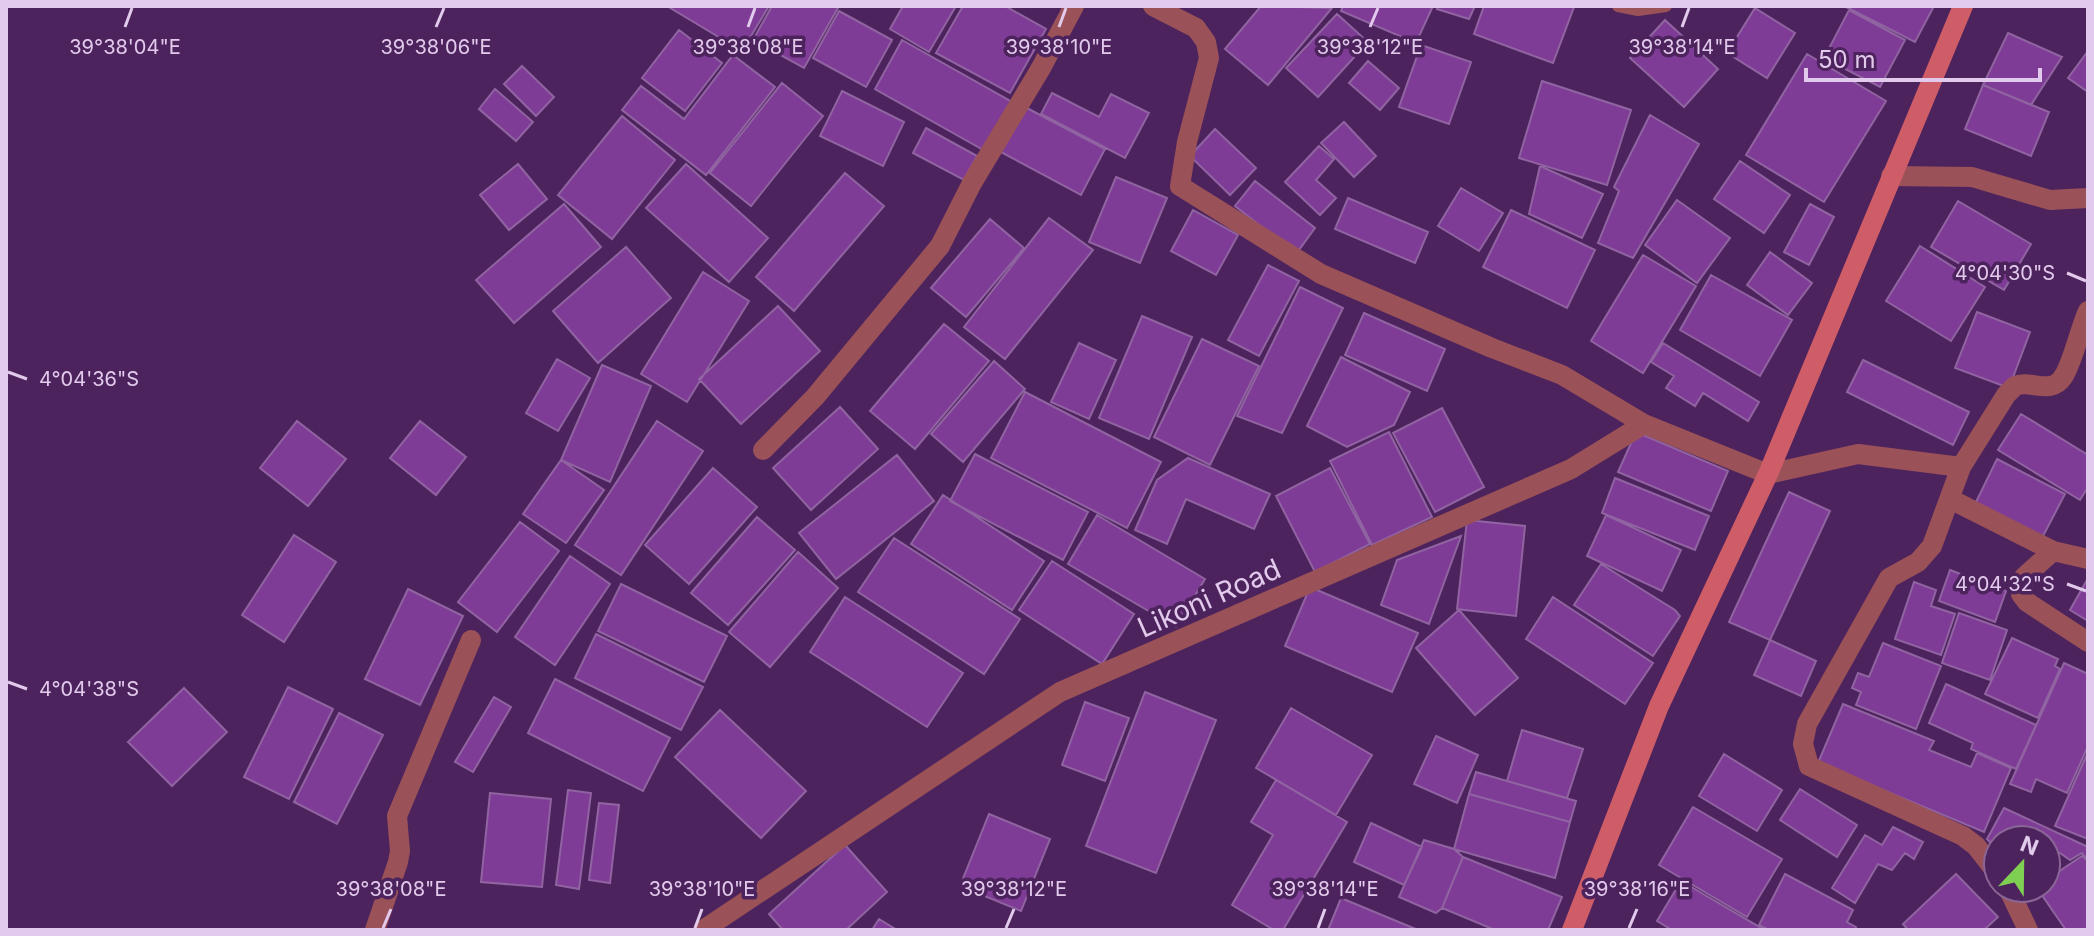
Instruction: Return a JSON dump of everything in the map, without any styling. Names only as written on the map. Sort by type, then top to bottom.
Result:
[{"type":"street","points":[[763,450],[815,397],[940,246],[972,183],[1074,6]]},
{"type":"street","points":[[1153,6],[1196,28],[1206,42],[1209,58],[1187,142],[1180,186],[1321,274],[1562,375],[1644,424],[1768,474],[1858,454],[1961,467]]},
{"type":"street","points":[[1572,930],[1659,706],[1768,474],[1963,6]]},
{"type":"street","points":[[1891,176],[1972,177],[2050,200],[2088,198]]},
{"type":"street","points":[[1982,854],[1963,836],[1809,766],[1803,752],[1807,724],[1889,578],[1918,562],[1932,546],[1961,467],[1977,439],[2014,387],[2053,385],[2063,379],[2088,311]]},
{"type":"street","name":"Likoni Road","points":[[703,930],[1060,692],[1571,469],[1644,424]]},
{"type":"street","points":[[1950,499],[2053,551],[2088,559]]},
{"type":"street","points":[[2053,551],[2024,577],[2021,594],[2027,602],[2088,642]]},
{"type":"street","points":[[375,930],[400,851],[397,816],[471,640]]},
{"type":"street","points":[[2016,904],[2028,930]]},
{"type":"lane","points":[[1618,6],[1638,10],[1666,6]]},
{"type":"building","points":[[667,6],[769,6],[742,51]]},
{"type":"building","points":[[772,6],[839,6],[804,68],[753,40]]},
{"type":"building","points":[[903,6],[956,6],[929,52],[890,29]]},
{"type":"building","points":[[963,6],[1005,6],[1046,29],[1010,93],[936,53]]},
{"type":"building","points":[[1261,6],[1332,8],[1268,85],[1225,49]]},
{"type":"building","points":[[1343,6],[1433,6],[1416,43],[1341,11]]},
{"type":"building","points":[[1438,6],[1475,6],[1469,19],[1437,9]]},
{"type":"building","points":[[1484,6],[1574,7],[1553,63],[1474,34]]},
{"type":"building","points":[[1844,6],[1934,6],[1915,42]]},
{"type":"building","points":[[1755,8],[1795,33],[1767,78],[1727,53]]},
{"type":"building","points":[[1849,10],[1905,40],[1880,87],[1824,58]]},
{"type":"building","points":[[839,11],[892,40],[866,87],[813,58]]},
{"type":"building","points":[[1337,14],[1368,42],[1318,97],[1286,68]]},
{"type":"building","points":[[1665,20],[1718,69],[1684,107],[1630,58]]},
{"type":"building","points":[[679,30],[722,63],[685,111],[642,78]]},
{"type":"building","points":[[2008,33],[2062,57],[2031,105],[1983,85]]},
{"type":"building","points":[[902,40],[1012,102],[985,151],[875,89]]},
{"type":"building","points":[[1421,45],[1471,62],[1449,124],[1399,107]]},
{"type":"building","points":[[2088,51],[2088,92],[2068,78]]},
{"type":"building","points":[[1807,54],[1886,101],[1824,202],[1746,155]]},
{"type":"building","points":[[733,55],[775,87],[706,175],[622,110],[641,86],[684,119]]},
{"type":"building","points":[[1368,61],[1399,88],[1380,110],[1349,83]]},
{"type":"building","points":[[522,66],[554,97],[536,116],[504,84]]},
{"type":"building","points":[[1542,81],[1631,110],[1607,185],[1519,158]]},
{"type":"building","points":[[782,83],[823,116],[751,206],[710,173]]},
{"type":"building","points":[[1983,85],[2049,112],[2031,156],[1965,129]]},
{"type":"building","points":[[495,89],[533,122],[516,141],[479,109]]},
{"type":"building","points":[[842,91],[904,122],[883,166],[820,136]]},
{"type":"building","points":[[1052,93],[1099,117],[1111,94],[1149,113],[1125,158],[1041,114]]},
{"type":"building","points":[[1023,106],[1105,149],[1081,195],[999,151]]},
{"type":"building","points":[[1650,115],[1699,144],[1633,258],[1598,243],[1619,191],[1614,187]]},
{"type":"building","points":[[622,116],[675,160],[612,239],[558,195]]},
{"type":"building","points":[[1344,122],[1376,156],[1354,177],[1321,143]]},
{"type":"building","points":[[926,128],[977,156],[964,180],[913,153]]},
{"type":"building","points":[[1215,129],[1256,168],[1230,195],[1190,156]]},
{"type":"building","points":[[1319,146],[1334,159],[1316,180],[1336,198],[1320,215],[1285,182]]},
{"type":"building","points":[[1740,161],[1790,195],[1764,233],[1714,199]]},
{"type":"building","points":[[518,164],[547,199],[509,230],[480,195]]},
{"type":"building","points":[[686,164],[768,238],[729,282],[646,208]]},
{"type":"building","points":[[1540,166],[1603,194],[1582,238],[1529,214]]},
{"type":"building","points":[[845,173],[884,206],[794,311],[756,277]]},
{"type":"building","points":[[1116,177],[1167,198],[1140,263],[1089,242]]},
{"type":"building","points":[[1255,181],[1315,228],[1296,254],[1235,206]]},
{"type":"building","points":[[1461,188],[1503,213],[1479,251],[1438,226]]},
{"type":"building","points":[[1348,198],[1428,232],[1415,263],[1335,229]]},
{"type":"building","points":[[1677,200],[1730,238],[1697,283],[1645,245]]},
{"type":"building","points":[[1958,201],[2031,244],[2004,290],[1931,247]]},
{"type":"building","points":[[564,204],[601,247],[514,323],[476,280]]},
{"type":"building","points":[[1810,204],[1834,217],[1809,265],[1784,252]]},
{"type":"building","points":[[1193,210],[1238,235],[1216,275],[1171,251]]},
{"type":"building","points":[[1511,210],[1595,250],[1567,308],[1483,267]]},
{"type":"building","points":[[1049,218],[1093,250],[1005,359],[964,327]]},
{"type":"building","points":[[990,219],[1024,248],[966,317],[931,288]]},
{"type":"building","points":[[1920,246],[1985,287],[1951,341],[1886,301]]},
{"type":"building","points":[[626,247],[671,298],[598,363],[553,311]]},
{"type":"building","points":[[1770,252],[1812,283],[1788,315],[1747,285]]},
{"type":"building","points":[[1643,255],[1696,286],[1643,373],[1591,341]]},
{"type":"building","points":[[1268,265],[1299,281],[1259,356],[1228,340]]},
{"type":"building","points":[[703,272],[749,301],[687,402],[641,374]]},
{"type":"building","points":[[1711,275],[1792,320],[1760,376],[1680,330]]},
{"type":"building","points":[[1300,287],[1343,308],[1282,433],[1237,416]]},
{"type":"building","points":[[778,306],[820,351],[741,424],[699,379]]},
{"type":"building","points":[[1977,312],[2030,332],[2009,388],[1955,368]]},
{"type":"building","points":[[1364,313],[1445,349],[1427,391],[1345,355]]},
{"type":"building","points":[[1142,316],[1192,337],[1149,439],[1099,418]]},
{"type":"building","points":[[944,324],[989,361],[915,449],[870,411]]},
{"type":"building","points":[[1202,339],[1259,366],[1210,465],[1154,437]]},
{"type":"building","points":[[1079,343],[1116,360],[1089,419],[1051,402]]},
{"type":"building","points":[[1663,343],[1759,402],[1748,421],[1703,393],[1695,406],[1666,388],[1674,376],[1651,362]]},
{"type":"building","points":[[1341,357],[1410,392],[1394,425],[1347,447],[1307,426]]},
{"type":"building","points":[[557,359],[590,378],[558,431],[526,413]]},
{"type":"building","points":[[1863,360],[1969,412],[1953,445],[1847,392]]},
{"type":"building","points":[[994,361],[1025,389],[963,462],[931,434]]},
{"type":"building","points":[[602,365],[651,386],[610,482],[561,460]]},
{"type":"building","points":[[1025,392],[1161,462],[1127,528],[991,458]]},
{"type":"building","points":[[840,407],[878,449],[811,510],[773,468]]},
{"type":"building","points":[[1442,408],[1484,487],[1435,512],[1393,433]]},
{"type":"building","points":[[2021,414],[2088,455],[2088,487],[2080,500],[1998,450]]},
{"type":"building","points":[[297,421],[346,459],[308,506],[260,468]]},
{"type":"building","points":[[420,421],[466,457],[436,495],[390,458]]},
{"type":"building","points":[[657,421],[703,451],[621,575],[575,545]]},
{"type":"building","points":[[1389,432],[1432,517],[1372,545],[1330,461]]},
{"type":"building","points":[[1636,432],[1728,471],[1711,511],[1618,472]]},
{"type":"building","points":[[975,454],[1088,512],[1063,560],[950,501]]},
{"type":"building","points":[[897,455],[934,501],[836,579],[799,533]]},
{"type":"building","points":[[1188,458],[1270,494],[1254,529],[1186,499],[1167,544],[1135,530],[1157,480]]},
{"type":"building","points":[[1997,459],[2065,494],[2041,540],[1974,506]]},
{"type":"building","points":[[561,460],[604,490],[566,543],[523,514]]},
{"type":"building","points":[[713,468],[757,507],[689,584],[645,545]]},
{"type":"building","points":[[1330,468],[1370,544],[1315,572],[1276,496]]},
{"type":"building","points":[[1615,478],[1709,516],[1695,550],[1602,513]]},
{"type":"building","points":[[1789,492],[1830,511],[1770,640],[1729,622]]},
{"type":"building","points":[[943,495],[1044,561],[1012,610],[911,544]]},
{"type":"building","points":[[1097,515],[1205,579],[1176,627],[1068,564]]},
{"type":"building","points":[[1606,515],[1681,550],[1662,591],[1587,556]]},
{"type":"building","points":[[757,517],[795,550],[728,625],[691,593]]},
{"type":"building","points":[[1467,520],[1525,526],[1516,616],[1457,609]]},
{"type":"building","points":[[520,522],[559,551],[497,632],[458,602]]},
{"type":"building","points":[[294,535],[336,562],[284,642],[242,615]]},
{"type":"building","points":[[1461,536],[1429,624],[1381,605],[1397,560]]},
{"type":"building","points":[[894,538],[1020,619],[984,674],[858,592]]},
{"type":"building","points":[[798,552],[838,588],[770,667],[729,632]]},
{"type":"building","points":[[570,556],[610,584],[555,665],[515,637]]},
{"type":"building","points":[[1052,561],[1134,614],[1102,664],[1019,610]]},
{"type":"building","points":[[1601,564],[1680,616],[1653,656],[1574,605]]},
{"type":"building","points":[[1950,570],[2006,591],[1995,622],[1939,601]]},
{"type":"building","points":[[2088,578],[2088,621],[2070,610]]},
{"type":"building","points":[[1914,582],[1936,590],[1931,606],[1955,614],[1941,655],[1895,639]]},
{"type":"building","points":[[621,584],[727,636],[704,682],[598,631]]},
{"type":"building","points":[[1310,587],[1418,633],[1392,692],[1285,646]]},
{"type":"building","points":[[408,589],[463,616],[420,705],[365,679]]},
{"type":"building","points":[[845,597],[963,673],[927,727],[810,652]]},
{"type":"building","points":[[1553,597],[1653,663],[1625,704],[1526,639]]},
{"type":"building","points":[[1459,610],[1518,678],[1475,715],[1416,648]]},
{"type":"building","points":[[1959,613],[2007,630],[1990,680],[1942,663]]},
{"type":"building","points":[[596,634],[703,687],[681,730],[575,678]]},
{"type":"building","points":[[2012,638],[2058,659],[2055,666],[2060,669],[2038,718],[1985,694]]},
{"type":"building","points":[[1770,640],[1816,661],[1801,696],[1754,675]]},
{"type":"building","points":[[1883,643],[1941,666],[1916,729],[1856,705],[1861,692],[1852,688],[1858,673],[1869,677]]},
{"type":"building","points":[[2064,663],[2088,674],[2088,746],[2067,793],[2036,779],[2031,792],[2010,784]]},
{"type":"building","points":[[555,679],[670,738],[643,791],[528,733]]},
{"type":"building","points":[[1946,684],[2036,725],[2016,769],[1971,749],[1973,743],[1929,723]]},
{"type":"building","points":[[288,687],[333,709],[289,799],[244,777]]},
{"type":"building","points":[[184,688],[227,732],[172,786],[128,742]]},
{"type":"building","points":[[1145,692],[1216,720],[1156,873],[1086,846]]},
{"type":"building","points":[[494,697],[511,707],[473,772],[455,762]]},
{"type":"building","points":[[1085,702],[1129,718],[1105,781],[1062,765]]},
{"type":"building","points":[[1843,704],[1934,741],[1929,750],[1971,767],[1977,753],[2011,768],[1987,824],[1982,824],[1982,831],[1818,763]]},
{"type":"building","points":[[1291,708],[1372,755],[1336,815],[1256,768]]},
{"type":"building","points":[[720,710],[806,791],[761,838],[675,757]]},
{"type":"building","points":[[339,713],[383,735],[337,824],[294,802]]},
{"type":"building","points":[[1522,730],[1583,749],[1567,798],[1507,781]]},
{"type":"building","points":[[1436,736],[1478,755],[1457,803],[1414,784]]},
{"type":"building","points":[[2088,752],[2088,839],[2062,829],[2062,824],[2056,824]]},
{"type":"building","points":[[1724,754],[1782,790],[1757,831],[1699,796]]},
{"type":"building","points":[[1476,772],[1576,801],[1570,822],[1469,794]]},
{"type":"building","points":[[1276,780],[1347,822],[1283,930],[1274,930],[1232,905],[1273,835],[1251,822]]},
{"type":"building","points":[[1800,789],[1857,825],[1837,857],[1780,820]]},
{"type":"building","points":[[568,790],[591,793],[579,889],[556,885]]},
{"type":"building","points":[[490,793],[551,799],[542,887],[481,882]]},
{"type":"building","points":[[1469,794],[1570,822],[1555,878],[1454,849]]},
{"type":"building","points":[[599,803],[619,805],[610,883],[589,880]]},
{"type":"building","points":[[1693,807],[1782,859],[1747,917],[1659,865]]},
{"type":"building","points":[[2004,808],[2038,824],[1995,824]]},
{"type":"building","points":[[989,814],[1050,839],[1021,911],[960,886]]},
{"type":"building","points":[[1371,823],[1422,847],[1404,885],[1354,862]]},
{"type":"building","points":[[1893,827],[1923,842],[1914,859],[1905,853],[1892,870],[1878,864],[1855,903],[1832,888],[1865,835],[1882,845]]},
{"type":"building","points":[[2062,835],[2088,847],[2086,858],[2082,853],[2070,860],[2062,854]]},
{"type":"building","points":[[1424,840],[1454,849],[1463,857],[1442,908],[1436,913],[1399,897]]},
{"type":"building","points":[[845,845],[887,892],[846,930],[783,930],[769,914]]},
{"type":"building","points":[[2082,856],[2088,861],[2088,930],[2066,930],[2048,904],[2062,904],[2062,869]]},
{"type":"building","points":[[1463,857],[1562,897],[1548,930],[1495,930],[1442,908]]},
{"type":"building","points":[[1785,874],[1853,910],[1847,922],[1856,927],[1854,930],[1769,930],[1759,925]]},
{"type":"building","points":[[1956,874],[1998,917],[1984,930],[1908,930],[1903,924]]},
{"type":"building","points":[[1681,881],[1760,930],[1672,930],[1657,921]]},
{"type":"building","points":[[1341,898],[1418,930],[1328,930]]},
{"type":"building","points":[[879,919],[897,930],[872,930]]}]
